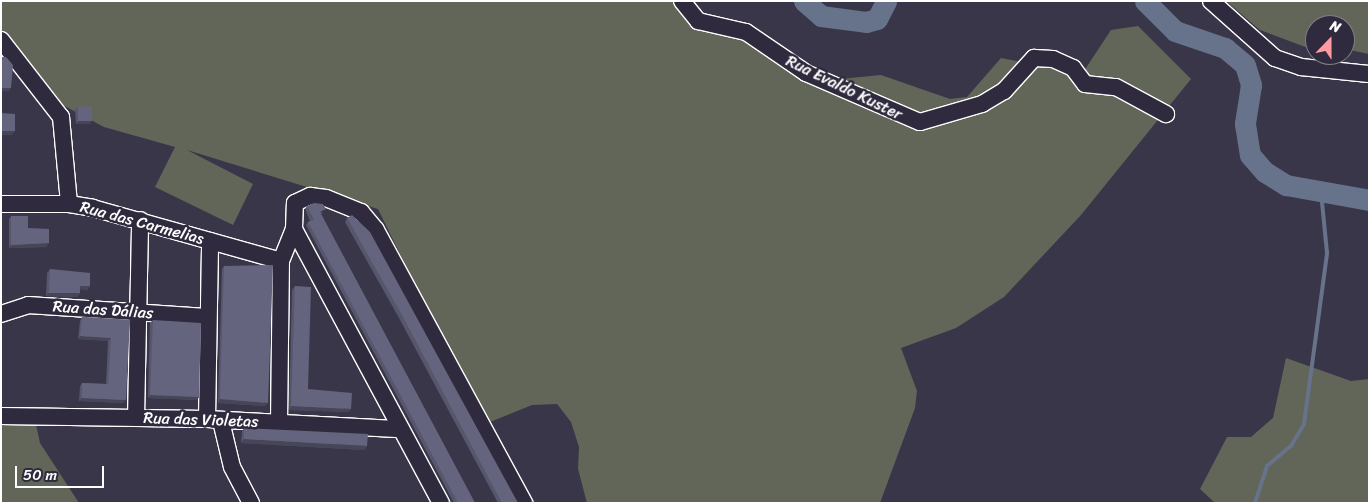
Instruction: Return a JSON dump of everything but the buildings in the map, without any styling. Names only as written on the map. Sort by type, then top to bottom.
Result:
[{"type":"street","name":"Rua Evaldo Kuster","points":[[682,1],[698,21],[746,32],[806,73],[920,122],[982,104],[1004,91],[1034,58],[1053,59],[1072,68],[1085,84],[1116,87],[1166,114]]},
{"type":"street","points":[[1211,1],[1275,58],[1301,67],[1369,74]]},
{"type":"street","points":[[1,40],[60,117],[69,204]]},
{"type":"street","points":[[279,423],[281,261],[294,229],[293,208],[301,198],[310,196],[351,205],[367,218],[524,503]]},
{"type":"street","name":"Rua das Carmelias","points":[[1,204],[69,204],[140,220],[210,242],[281,261]]},
{"type":"street","points":[[136,418],[140,220]]},
{"type":"street","points":[[294,229],[441,503]]},
{"type":"street","points":[[210,242],[207,317],[214,420],[232,467],[251,503]]},
{"type":"street","name":"Rua das Dálias","points":[[1,314],[28,305],[207,317]]},
{"type":"street","name":"Rua das Violetas","points":[[1,416],[214,420],[401,430]]},
{"type":"green space","points":[[1,1],[687,1],[696,15],[791,64],[840,79],[881,75],[950,99],[967,97],[1001,58],[1082,74],[1111,30],[1138,26],[1191,79],[1081,215],[1004,297],[956,328],[901,348],[917,391],[915,408],[880,503],[587,503],[578,469],[579,447],[571,422],[557,404],[532,405],[490,422],[479,416],[378,209],[187,150],[253,184],[233,225],[155,187],[175,147],[104,127],[27,86],[1,52]]},
{"type":"green space","points":[[1226,1],[1369,1],[1369,54],[1355,51],[1355,15],[1305,15],[1305,47],[1260,30]]},
{"type":"green space","points":[[1286,358],[1351,381],[1369,379],[1369,503],[1215,503],[1200,489],[1227,437],[1251,437],[1273,418]]},
{"type":"green space","points":[[33,411],[40,443],[79,503],[1,503],[1,412]]},
{"type":"waterway","points":[[804,1],[821,16],[866,22],[877,19],[886,1]]},
{"type":"waterway","points":[[1145,1],[1175,31],[1225,48],[1245,65],[1251,85],[1245,124],[1250,155],[1265,172],[1286,185],[1369,200]]},
{"type":"waterway","points":[[1255,503],[1267,466],[1291,446],[1304,424],[1327,253],[1321,192]]}]
